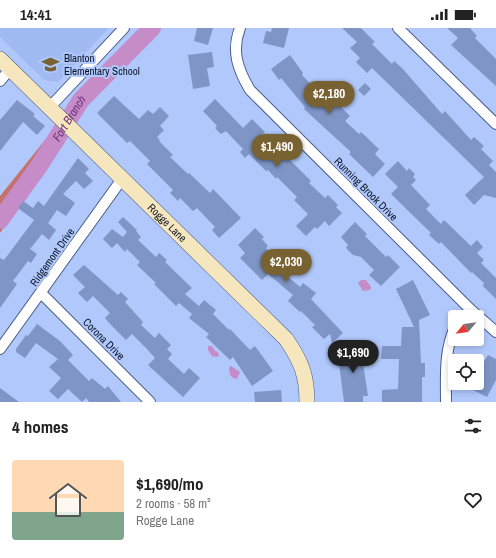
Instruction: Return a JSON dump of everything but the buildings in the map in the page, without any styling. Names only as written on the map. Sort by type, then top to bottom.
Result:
[{"type":"street","points":[[50,107],[124,28]]},
{"type":"street","name":"Running Brook Drive","points":[[240,28],[235,45],[236,61],[242,77],[250,90],[470,309],[496,332]]},
{"type":"street","points":[[398,28],[496,124]]},
{"type":"street","points":[[0,81],[5,64]]},
{"type":"street","name":"Rogge Lane","points":[[5,64],[286,339],[299,357],[306,376],[307,402]]},
{"type":"street","name":"Ridgemont Drive","points":[[0,348],[122,179]]},
{"type":"street","name":"Corona Drive","points":[[41,293],[150,402]]},
{"type":"street","points":[[446,402],[448,341]]},
{"type":"shaded area","name":"Blanton Elementary School","points":[[0,28],[109,28],[58,82],[44,80],[0,37]]},
{"type":"shaded area","points":[[54,129],[65,142],[0,233],[0,196]]},
{"type":"shaded area","points":[[361,280],[366,280],[371,287],[370,290],[363,291],[358,283]]},
{"type":"shaded area","points":[[208,346],[212,346],[215,351],[218,352],[219,356],[212,356],[208,350]]},
{"type":"shaded area","points":[[231,366],[240,372],[237,379],[230,375],[229,367]]},
{"type":"waterway","name":"Fort Branch","points":[[0,220],[39,166],[81,100],[152,28]]},
{"type":"place","name":"Blanton Elementary School","points":[[51,64]]}]
